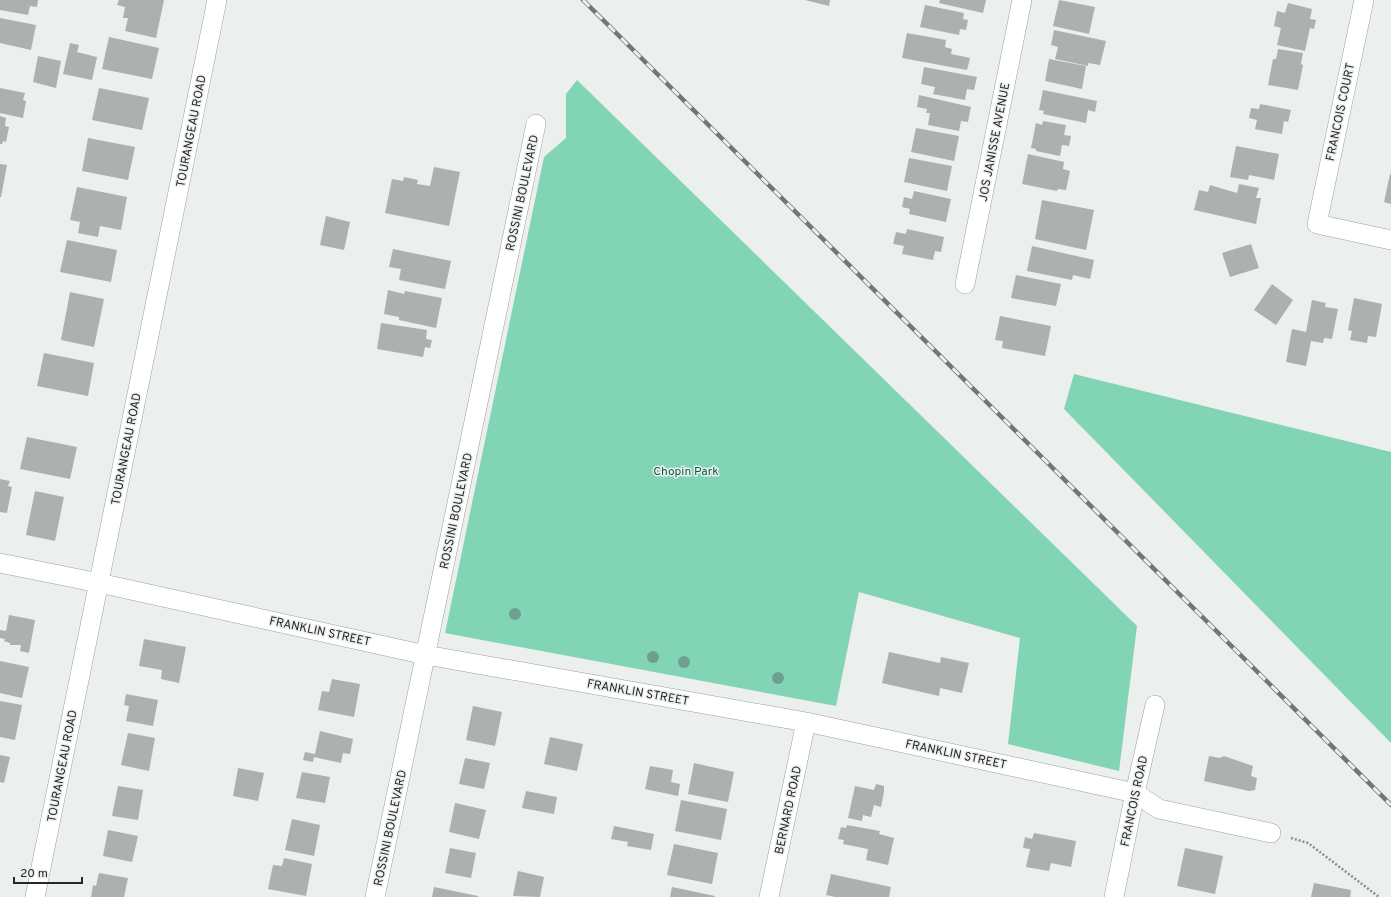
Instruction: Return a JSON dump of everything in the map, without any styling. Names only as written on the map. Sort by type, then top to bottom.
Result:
[{"type":"street","name":"TOURANGEAU ROAD","points":[[36,897],[217,0]]},
{"type":"street","name":"JOS JANISSE AVENUE","points":[[965,284],[1022,0]]},
{"type":"street","name":"FRANCOIS COURT","points":[[1364,0],[1317,224],[1391,240]]},
{"type":"street","name":"ROSSINI BOULEVARD","points":[[376,897],[536,124]]},
{"type":"street","name":"FRANKLIN STREET","points":[[0,563],[426,654],[806,722],[1135,793],[1159,809],[1271,833]]},
{"type":"street","name":"FRANCOIS ROAD","points":[[1114,897],[1155,704]]},
{"type":"street","name":"BERNARD ROAD","points":[[769,897],[806,722]]},
{"type":"path","points":[[1271,833],[1308,842],[1379,897]]},
{"type":"green space","name":"Chopin Park","points":[[577,80],[1137,626],[1119,771],[1008,744],[1020,638],[859,592],[836,706],[445,633],[544,157],[566,138],[566,94]]},
{"type":"green space","points":[[1074,374],[1391,452],[1391,743],[1064,409]]},
{"type":"building","points":[[0,0],[38,0],[37,7],[30,6],[28,15],[0,10]]},
{"type":"building","points":[[119,0],[164,0],[156,38],[125,31],[128,18],[123,18],[125,7],[117,5]]},
{"type":"building","points":[[805,0],[830,0],[829,6]]},
{"type":"building","points":[[940,0],[986,0],[983,13],[939,3]]},
{"type":"building","points":[[1059,0],[1095,7],[1089,34],[1053,26]]},
{"type":"building","points":[[1288,3],[1312,9],[1310,19],[1316,20],[1314,29],[1310,28],[1305,51],[1277,45],[1281,28],[1274,26],[1277,11],[1285,13]]},
{"type":"building","points":[[925,5],[964,13],[963,19],[968,20],[966,30],[960,29],[959,35],[920,27]]},
{"type":"building","points":[[0,18],[36,25],[31,50],[0,43]]},
{"type":"building","points":[[1054,30],[1106,41],[1100,65],[1088,63],[1088,66],[1055,59],[1058,47],[1051,45]]},
{"type":"building","points":[[907,33],[946,40],[945,47],[952,49],[951,54],[970,58],[967,70],[902,58]]},
{"type":"building","points":[[109,37],[159,48],[152,79],[102,69]]},
{"type":"building","points":[[70,43],[79,45],[77,52],[97,57],[92,80],[63,74]]},
{"type":"building","points":[[1278,49],[1303,53],[1301,64],[1303,65],[1298,90],[1268,85],[1273,59],[1276,59]]},
{"type":"building","points":[[38,56],[61,61],[56,88],[33,82]]},
{"type":"building","points":[[1049,59],[1086,66],[1082,89],[1045,81]]},
{"type":"building","points":[[924,67],[977,77],[974,90],[967,89],[965,100],[933,94],[935,87],[921,84]]},
{"type":"building","points":[[0,88],[25,93],[23,100],[26,101],[23,118],[0,113]]},
{"type":"building","points":[[99,88],[149,98],[142,130],[92,120]]},
{"type":"building","points":[[1043,90],[1097,101],[1095,112],[1088,110],[1086,123],[1043,114],[1044,111],[1039,110]]},
{"type":"building","points":[[919,95],[971,107],[968,122],[961,121],[959,131],[928,125],[930,113],[926,113],[927,109],[917,107]]},
{"type":"building","points":[[1260,104],[1291,110],[1288,122],[1284,121],[1282,134],[1255,129],[1257,120],[1249,118],[1251,108],[1259,109]]},
{"type":"building","points":[[0,116],[6,118],[5,126],[9,127],[6,142],[3,141],[2,144],[0,144]]},
{"type":"building","points":[[1043,121],[1066,125],[1064,135],[1071,136],[1069,146],[1062,145],[1060,156],[1036,151],[1036,149],[1031,148],[1036,123],[1042,125]]},
{"type":"building","points":[[916,128],[959,136],[954,161],[911,152]]},
{"type":"building","points":[[88,138],[135,147],[128,180],[82,171]]},
{"type":"building","points":[[1236,146],[1279,154],[1274,180],[1249,175],[1248,180],[1230,177]]},
{"type":"building","points":[[1028,154],[1064,162],[1063,169],[1070,171],[1066,190],[1058,189],[1057,191],[1022,184]]},
{"type":"building","points":[[909,158],[952,166],[947,191],[904,182]]},
{"type":"building","points":[[0,164],[7,165],[1,197],[0,197]]},
{"type":"building","points":[[434,167],[460,172],[449,226],[385,213],[392,179],[403,181],[404,177],[418,180],[417,184],[430,186]]},
{"type":"building","points":[[1391,174],[1391,204],[1384,202]]},
{"type":"building","points":[[1239,184],[1259,188],[1256,198],[1261,198],[1256,224],[1194,210],[1199,190],[1208,192],[1210,185],[1237,193]]},
{"type":"building","points":[[77,187],[127,197],[121,230],[100,226],[98,237],[78,233],[80,222],[70,220]]},
{"type":"building","points":[[914,191],[951,199],[946,222],[909,214],[910,209],[902,207],[904,197],[912,199]]},
{"type":"building","points":[[1042,200],[1094,210],[1086,250],[1035,239]]},
{"type":"building","points":[[326,216],[350,222],[344,250],[320,245]]},
{"type":"building","points":[[907,229],[944,237],[941,252],[935,251],[933,260],[902,254],[904,246],[893,244],[896,232],[906,234]]},
{"type":"building","points":[[67,240],[117,250],[111,282],[60,272]]},
{"type":"building","points":[[1251,244],[1259,268],[1230,277],[1222,253]]},
{"type":"building","points":[[1032,246],[1094,260],[1090,279],[1073,275],[1072,280],[1027,271]]},
{"type":"building","points":[[393,249],[451,261],[445,289],[399,280],[401,269],[389,267]]},
{"type":"building","points":[[1016,275],[1061,284],[1056,306],[1011,298]]},
{"type":"building","points":[[1272,284],[1293,300],[1276,325],[1254,310]]},
{"type":"building","points":[[388,290],[404,294],[405,291],[442,298],[436,328],[399,320],[399,317],[384,314]]},
{"type":"building","points":[[70,292],[104,299],[94,347],[61,340]]},
{"type":"building","points":[[1354,298],[1382,304],[1376,337],[1368,336],[1367,343],[1350,340],[1352,331],[1348,330]]},
{"type":"building","points":[[1312,300],[1326,303],[1325,307],[1338,309],[1332,339],[1324,338],[1323,343],[1311,341],[1306,366],[1286,362],[1292,329],[1306,332]]},
{"type":"building","points":[[1000,316],[1051,326],[1045,356],[1002,348],[1003,341],[995,340]]},
{"type":"building","points":[[381,323],[427,330],[426,339],[432,340],[430,348],[425,347],[423,357],[377,349]]},
{"type":"building","points":[[44,353],[94,363],[88,396],[37,386]]},
{"type":"building","points":[[27,437],[77,447],[70,479],[20,469]]},
{"type":"building","points":[[0,479],[10,481],[8,486],[12,487],[7,513],[0,512]]},
{"type":"building","points":[[35,491],[64,497],[55,541],[26,535]]},
{"type":"building","points":[[9,615],[35,620],[29,653],[20,651],[21,645],[10,645],[10,643],[4,641],[5,639],[0,638],[0,630],[6,631]]},
{"type":"building","points":[[144,639],[186,647],[179,683],[161,679],[162,670],[139,666]]},
{"type":"building","points":[[889,652],[940,663],[941,657],[969,663],[962,693],[940,688],[939,696],[882,683]]},
{"type":"building","points":[[0,661],[29,667],[22,698],[0,693]]},
{"type":"building","points":[[332,679],[360,684],[354,717],[318,710],[322,691],[329,692]]},
{"type":"building","points":[[126,694],[158,700],[153,726],[126,721],[129,706],[124,705]]},
{"type":"building","points":[[0,701],[22,705],[15,740],[0,737]]},
{"type":"building","points":[[473,706],[502,712],[495,746],[466,740]]},
{"type":"building","points":[[320,731],[353,739],[350,754],[343,753],[341,763],[314,757],[313,762],[303,760],[305,752],[315,754]]},
{"type":"building","points":[[128,733],[155,738],[149,771],[121,765]]},
{"type":"building","points":[[550,737],[583,744],[577,771],[544,764]]},
{"type":"building","points":[[0,755],[10,757],[4,783],[0,782]]},
{"type":"building","points":[[1209,756],[1220,758],[1224,756],[1253,766],[1251,776],[1257,778],[1255,790],[1249,791],[1204,781]]},
{"type":"building","points":[[465,758],[490,763],[484,789],[459,784]]},
{"type":"building","points":[[694,763],[734,772],[728,802],[688,794]]},
{"type":"building","points":[[650,766],[673,770],[671,782],[680,784],[678,796],[645,789]]},
{"type":"building","points":[[238,768],[264,773],[258,801],[233,796]]},
{"type":"building","points":[[302,772],[330,777],[325,803],[296,798]]},
{"type":"building","points":[[876,784],[884,786],[881,807],[874,805],[871,817],[863,815],[862,821],[848,818],[855,786],[874,790]]},
{"type":"building","points":[[118,786],[143,790],[138,820],[112,816]]},
{"type":"building","points":[[526,791],[557,797],[554,814],[522,808]]},
{"type":"building","points":[[681,800],[727,809],[721,840],[675,831]]},
{"type":"building","points":[[455,803],[486,810],[479,839],[449,832]]},
{"type":"building","points":[[292,819],[320,825],[314,856],[285,850]]},
{"type":"building","points":[[847,825],[880,831],[879,834],[894,838],[888,865],[866,860],[868,849],[843,844],[844,840],[838,839],[841,827],[846,828]]},
{"type":"building","points":[[614,826],[654,834],[651,850],[627,846],[628,842],[611,839]]},
{"type":"building","points":[[108,830],[138,836],[132,862],[103,856]]},
{"type":"building","points":[[1034,833],[1076,841],[1071,867],[1051,863],[1049,871],[1026,867],[1030,849],[1023,848],[1025,837],[1032,839]]},
{"type":"building","points":[[674,844],[718,853],[712,884],[667,875]]},
{"type":"building","points":[[450,848],[476,853],[471,878],[445,873]]},
{"type":"building","points":[[1185,848],[1223,856],[1215,894],[1177,886]]},
{"type":"building","points":[[284,858],[312,864],[306,896],[268,889],[273,865],[282,866]]},
{"type":"building","points":[[518,871],[544,877],[540,897],[513,896]]},
{"type":"building","points":[[99,873],[128,878],[124,897],[91,897],[93,885],[96,886]]},
{"type":"building","points":[[831,874],[891,887],[889,897],[835,897],[826,895]]},
{"type":"building","points":[[1314,883],[1351,890],[1350,897],[1311,897]]},
{"type":"building","points":[[434,887],[478,896],[478,897],[432,897]]},
{"type":"building","points":[[672,887],[715,896],[715,897],[670,897]]},
{"type":"railway","points":[[583,0],[1391,805]]}]
